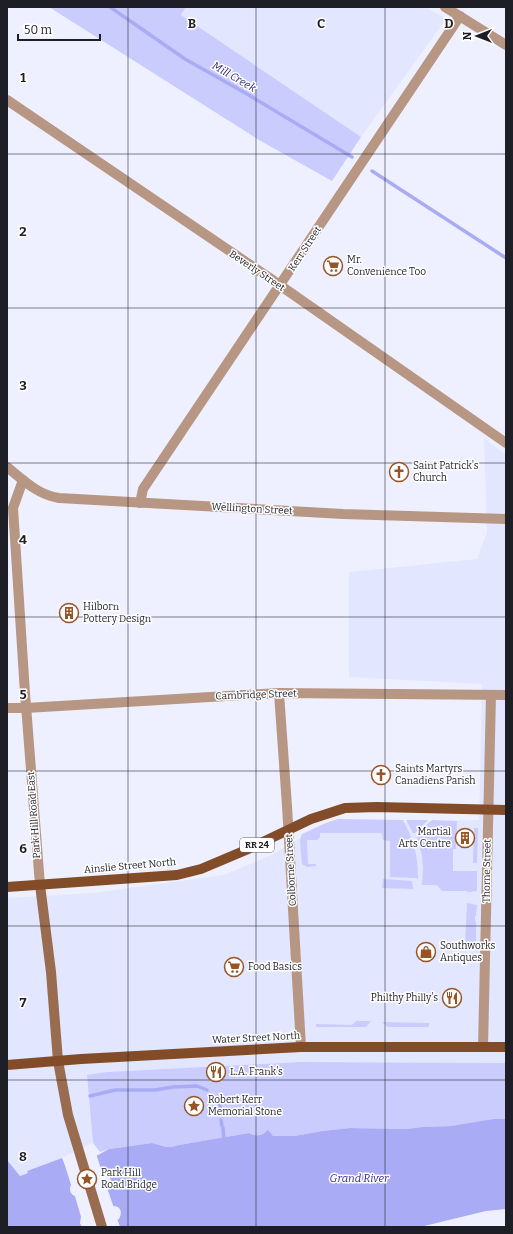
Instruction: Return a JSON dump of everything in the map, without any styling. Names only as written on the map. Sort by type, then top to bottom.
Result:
[{"type":"main road","name":"Ainslie Street North","points":[[7,887],[177,875],[201,869],[246,850],[311,819],[345,808],[377,807],[506,810]]},
{"type":"main road","name":"Park Hill Road East","points":[[40,885],[51,972],[58,1061],[68,1115],[102,1227]]},
{"type":"main road","name":"Water Street North","points":[[7,1065],[301,1047],[506,1046]]},
{"type":"street","points":[[445,7],[506,44]]},
{"type":"street","name":"Kerr Street","points":[[140,503],[143,489],[460,16]]},
{"type":"street","name":"Beverly Street","points":[[7,100],[280,286],[506,443]]},
{"type":"street","name":"Wellington Street","points":[[7,467],[42,493],[53,497],[343,514],[506,519]]},
{"type":"street","name":"Park Hill Road East","points":[[23,480],[13,508],[26,708],[40,885]]},
{"type":"street","name":"Cambridge Street","points":[[7,708],[279,693],[506,696]]},
{"type":"street","name":"Colborne Street","points":[[279,693],[301,1047]]},
{"type":"street","name":"Thorne Street","points":[[483,1047],[491,695]]},
{"type":"shaded area","points":[[49,7],[186,7],[181,15],[361,137],[332,181],[259,140]]},
{"type":"shaded area","points":[[186,7],[426,7],[446,19],[361,137],[181,15]]},
{"type":"shaded area","points":[[484,438],[506,455],[506,1063],[300,1062],[107,1072],[87,1075],[93,1143],[62,1158],[27,1171],[28,1173],[20,1176],[7,1160],[7,898],[93,893],[224,875],[273,854],[322,826],[479,820],[482,684],[349,677],[349,572],[477,559],[487,532]]},
{"type":"shaded area","points":[[338,819],[403,820],[415,848],[418,879],[390,877],[390,841],[383,840],[382,833],[320,833],[320,837],[317,840],[307,840],[308,864],[316,864],[316,866],[307,867],[302,864],[300,840],[302,834]]},
{"type":"shaded area","points":[[406,820],[428,820],[415,833],[413,833]]},
{"type":"shaded area","points":[[432,820],[458,821],[456,849],[453,849],[453,871],[477,871],[477,891],[442,891],[437,885],[422,885],[422,856],[417,837],[418,834]]},
{"type":"shaded area","points":[[474,828],[478,828],[477,863],[473,863]]},
{"type":"shaded area","points":[[383,879],[412,881],[413,889],[382,888]]},
{"type":"shaded area","points":[[467,903],[477,905],[475,916],[476,946],[465,946]]},
{"type":"shaded area","points":[[356,1021],[371,1021],[366,1027],[316,1027],[316,1024],[352,1025]]},
{"type":"shaded area","points":[[382,1022],[429,1023],[429,1027],[388,1027]]},
{"type":"shaded area","points":[[300,1062],[506,1063],[506,1119],[451,1126],[406,1129],[350,1128],[294,1136],[273,1136],[265,1132],[259,1135],[249,1133],[172,1147],[152,1143],[109,1149],[100,1152],[93,1143],[87,1075],[107,1072]]},
{"type":"water","name":"Grand River","points":[[494,1119],[506,1119],[506,1209],[486,1211],[420,1227],[90,1227],[119,1219],[121,1211],[115,1206],[81,1217],[80,1223],[82,1227],[7,1227],[7,1160],[20,1176],[28,1173],[27,1171],[62,1158],[65,1165],[98,1155],[109,1149],[152,1143],[172,1147],[249,1133],[259,1135],[268,1130],[273,1136],[294,1136],[350,1128],[406,1129],[451,1126]],"holes":[[[103,1174],[108,1174],[111,1182],[108,1186],[75,1196],[71,1193],[71,1185]]]},
{"type":"pier","points":[[96,1153],[103,1176],[72,1188],[62,1156],[64,1157],[65,1163]]},
{"type":"pier","points":[[106,1185],[114,1208],[82,1220],[74,1193]]},
{"type":"pier","points":[[117,1218],[120,1227],[88,1227],[89,1225]]},
{"type":"waterway","name":"Mill Creek","points":[[110,7],[185,59],[352,157]]},
{"type":"waterway","name":"Mill Creek","points":[[372,171],[506,258]]},
{"type":"waterway","points":[[90,1096],[115,1090],[155,1090],[173,1087],[197,1086],[207,1090]]},
{"type":"waterway","points":[[218,1096],[221,1111]]},
{"type":"waterway","points":[[221,1120],[222,1126]]},
{"type":"waterway","points":[[223,1128],[224,1141]]},
{"type":"place","name":"Mr. Convenience Too","points":[[333,266]]},
{"type":"place","name":"Saint Patrick's Church","points":[[399,472]]},
{"type":"place","name":"Hilborn Pottery Design","points":[[69,613]]},
{"type":"place","name":"Saints Martyrs Canadiens Parish","points":[[381,775]]},
{"type":"place","name":"Martial Arts Centre","points":[[465,838]]},
{"type":"place","name":"Southworks Antiques","points":[[426,952]]},
{"type":"place","name":"Food Basics","points":[[234,967]]},
{"type":"place","name":"Philthy Philly's","points":[[452,998]]},
{"type":"place","name":"L.A. Frank's","points":[[216,1072]]},
{"type":"place","name":"Robert Kerr Memorial Stone","points":[[194,1106]]},
{"type":"place","name":"Park Hill Road Bridge","points":[[87,1179]]}]
